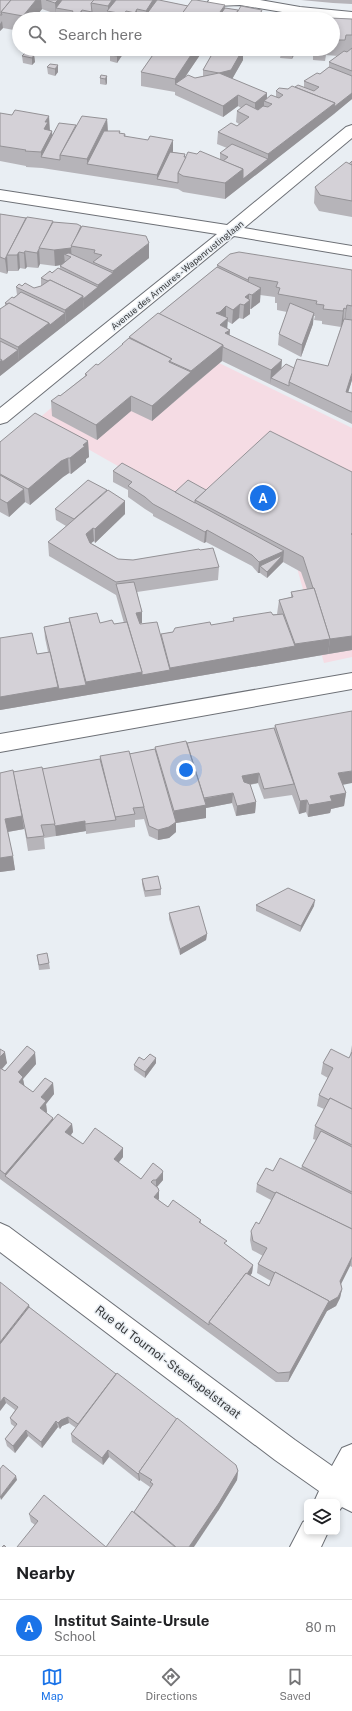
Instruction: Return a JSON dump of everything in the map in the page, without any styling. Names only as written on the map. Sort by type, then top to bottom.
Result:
[{"type":"street","points":[[209,1],[240,1],[310,12]]},
{"type":"street","points":[[209,1],[234,9],[254,12]]},
{"type":"street","points":[[340,15],[352,16]]},
{"type":"street","points":[[340,22],[352,23]]},
{"type":"street","name":"Avenue des Armures - Wapenrustinglaan","points":[[0,418],[252,214],[352,130]]},
{"type":"street","points":[[0,195],[352,251]]},
{"type":"street","points":[[0,743],[352,681]]},
{"type":"street","name":"Rue du Tournoi - Steekspelstraat","points":[[0,1236],[285,1450],[340,1495]]},
{"type":"street","points":[[340,1495],[352,1458]]},
{"type":"street","points":[[305,1547],[311,1535]]},
{"type":"shaded area","points":[[122,348],[211,359],[352,428],[352,657],[324,663],[297,568],[37,420]]},
{"type":"building","points":[[0,0],[11,0],[1,12],[2,15],[0,15]]},
{"type":"building","points":[[11,0],[36,0],[26,12],[12,12],[12,14],[1,12]]},
{"type":"building","points":[[46,0],[58,0],[55,3]]},
{"type":"building","points":[[62,0],[94,0],[91,3],[92,12],[82,10],[80,12],[72,12],[56,8]]},
{"type":"building","points":[[94,0],[112,0],[108,6],[91,3]]},
{"type":"building","points":[[116,0],[153,0],[146,11],[137,9],[136,12],[107,11]]},
{"type":"building","points":[[157,0],[188,6],[183,12],[148,12]]},
{"type":"building","points":[[192,0],[225,5],[220,12],[183,12]]},
{"type":"building","points":[[241,6],[262,10],[261,12],[237,12]]},
{"type":"building","points":[[225,8],[238,10],[237,12],[222,12]]},
{"type":"building","points":[[340,18],[352,19],[352,35],[346,35],[345,40],[340,40]]},
{"type":"building","points":[[352,48],[352,71],[329,62],[337,56],[340,56],[340,54],[344,51],[347,52]]},
{"type":"building","points":[[22,56],[33,56],[32,58]]},
{"type":"building","points":[[152,56],[190,56],[175,79],[141,72]]},
{"type":"building","points":[[211,56],[239,56],[231,70],[219,73],[203,70]]},
{"type":"building","points":[[50,64],[58,65],[55,69],[47,67]]},
{"type":"building","points":[[329,67],[352,76],[352,93],[334,107],[335,103],[295,87],[298,85],[314,91],[319,87],[304,81],[317,73],[320,74]]},
{"type":"building","points":[[219,73],[267,93],[255,103],[238,95],[223,106],[175,84],[188,75],[195,78]]},
{"type":"building","points":[[101,75],[107,76],[105,79],[100,78]]},
{"type":"building","points":[[292,86],[335,103],[268,154],[218,132],[231,123],[237,126],[249,117],[237,111],[246,104],[258,110],[263,106],[268,107],[272,104],[264,101],[271,95],[279,98],[283,95],[276,91],[279,88],[288,89]]},
{"type":"building","points":[[15,110],[49,116],[45,122],[48,122],[44,129],[52,131],[41,152],[25,151],[26,150],[0,146],[0,113],[12,115]]},
{"type":"building","points":[[82,116],[107,119],[87,159],[60,155]]},
{"type":"building","points":[[59,123],[76,125],[60,155],[60,160],[41,157]]},
{"type":"building","points":[[104,131],[120,131],[119,133],[125,134],[124,136],[148,140],[150,136],[173,140],[157,175],[87,164]]},
{"type":"building","points":[[232,144],[268,159],[243,179],[243,169],[223,161],[228,157],[220,153]]},
{"type":"building","points":[[200,151],[243,169],[225,183],[183,176],[178,173],[188,152],[197,154]]},
{"type":"building","points":[[170,152],[185,154],[184,157],[186,157],[178,173],[178,183],[157,179]]},
{"type":"building","points":[[346,162],[352,165],[352,201],[320,195],[315,187]]},
{"type":"building","points":[[0,214],[26,218],[5,259],[0,257]]},
{"type":"building","points":[[27,217],[53,221],[37,253],[25,251],[24,253],[19,252],[17,255],[7,255]]},
{"type":"building","points":[[53,222],[77,224],[81,226],[71,248],[54,250],[39,248]]},
{"type":"building","points":[[82,226],[146,236],[149,243],[113,271],[93,262],[102,255],[94,253],[95,250],[71,246]]},
{"type":"building","points":[[239,252],[352,270],[352,306],[347,305],[346,309],[344,308],[343,311],[323,309],[324,305],[316,304],[317,301],[278,294],[280,288],[276,287],[278,282],[249,277],[248,280],[217,265],[230,254]]},
{"type":"building","points":[[69,253],[113,273],[98,285],[60,266],[71,257],[64,254]]},
{"type":"building","points":[[217,267],[261,288],[252,295],[249,294],[245,297],[250,300],[244,305],[240,304],[233,310],[226,306],[220,312],[216,313],[228,318],[220,325],[230,330],[225,333],[282,360],[271,370],[159,314]]},
{"type":"building","points":[[58,268],[98,287],[83,299],[83,296],[50,280],[48,281],[41,278],[50,271],[52,273]]},
{"type":"building","points":[[50,280],[83,296],[65,310],[16,287],[19,284],[22,286],[25,283],[34,288],[41,286]]},
{"type":"building","points":[[21,292],[65,313],[50,325],[49,323],[9,303],[5,303]]},
{"type":"building","points":[[9,303],[49,323],[18,347],[0,338],[0,309]]},
{"type":"building","points":[[290,303],[314,313],[302,345],[279,334]]},
{"type":"building","points":[[158,313],[223,345],[191,371],[169,361],[172,359],[129,337]]},
{"type":"building","points":[[344,319],[352,320],[352,373],[346,392],[352,393],[352,412],[289,382],[297,359],[328,366]]},
{"type":"building","points":[[129,338],[172,359],[169,362],[191,372],[152,406],[131,396],[96,425],[51,401],[59,395],[60,396],[87,375],[85,374],[96,364],[98,365]]},
{"type":"building","points":[[0,341],[18,350],[2,362],[0,359]]},
{"type":"building","points":[[286,364],[294,368],[289,386],[271,378]]},
{"type":"building","points":[[35,413],[88,441],[83,445],[85,446],[70,458],[61,461],[28,489],[0,474],[0,442]]},
{"type":"building","points":[[270,431],[352,472],[352,636],[330,639],[303,557],[195,500]]},
{"type":"building","points":[[122,463],[284,551],[259,562],[252,555],[207,530],[205,532],[153,504],[128,486],[132,482],[113,471]]},
{"type":"building","points":[[0,475],[24,489],[7,503],[0,499]]},
{"type":"building","points":[[88,480],[107,490],[74,519],[55,509]]},
{"type":"building","points":[[188,480],[206,490],[195,500],[195,503],[175,492]]},
{"type":"building","points":[[108,490],[125,501],[95,529],[93,528],[86,534],[90,543],[118,559],[133,560],[213,548],[219,567],[116,582],[48,542]]},
{"type":"building","points":[[283,555],[267,572],[260,566]]},
{"type":"building","points":[[134,582],[142,612],[136,613],[140,624],[157,622],[170,670],[142,675],[116,584]]},
{"type":"building","points":[[314,588],[330,639],[295,644],[279,600],[293,597],[291,592]]},
{"type":"building","points":[[271,612],[273,615],[283,614],[295,646],[170,668],[161,634],[173,632],[175,628],[210,622],[211,625],[234,621],[233,618]]},
{"type":"building","points":[[97,613],[100,623],[112,620],[114,624],[127,622],[142,672],[86,682],[69,618]]},
{"type":"building","points":[[70,622],[86,685],[59,689],[44,627]]},
{"type":"building","points":[[32,633],[37,654],[50,652],[58,687],[0,697],[0,638]]},
{"type":"building","points":[[352,711],[352,771],[338,773],[346,793],[330,796],[332,801],[309,805],[307,800],[300,801],[275,725]]},
{"type":"building","points":[[274,728],[294,784],[264,789],[259,773],[242,776],[244,782],[250,784],[256,802],[237,806],[233,793],[204,798],[187,743]]},
{"type":"building","points":[[186,741],[206,805],[174,811],[155,747]]},
{"type":"building","points":[[155,749],[176,822],[169,827],[158,830],[149,826],[129,754]]},
{"type":"building","points":[[129,751],[144,807],[133,808],[135,814],[115,817],[100,756]]},
{"type":"building","points":[[100,759],[116,820],[85,824],[85,821],[55,826],[42,769]]},
{"type":"building","points":[[42,767],[55,824],[41,825],[44,836],[27,838],[13,772]]},
{"type":"building","points":[[13,770],[22,816],[5,819],[13,856],[0,858],[0,773]]},
{"type":"building","points":[[158,876],[161,889],[145,891],[142,879]]},
{"type":"building","points":[[288,888],[315,900],[301,926],[256,905]]},
{"type":"building","points":[[199,906],[207,934],[180,949],[169,913]]},
{"type":"building","points":[[47,953],[49,963],[39,965],[37,955]]},
{"type":"building","points":[[27,1046],[35,1053],[18,1072],[23,1077],[19,1082],[33,1092],[45,1078],[53,1083],[41,1097],[46,1101],[40,1108],[53,1118],[5,1174],[0,1170],[0,1068],[5,1071]]},
{"type":"building","points":[[0,1049],[5,1052],[0,1057]]},
{"type":"building","points":[[331,1049],[349,1058],[352,1052],[352,1109],[330,1098],[329,1100],[319,1095],[333,1068],[323,1063]]},
{"type":"building","points":[[150,1054],[156,1058],[145,1072],[134,1065],[139,1057],[144,1060]]},
{"type":"building","points":[[330,1098],[352,1109],[352,1145],[315,1126]]},
{"type":"building","points":[[58,1114],[72,1124],[65,1132],[83,1144],[95,1128],[123,1148],[114,1159],[141,1179],[153,1163],[163,1172],[156,1180],[151,1182],[158,1188],[159,1191],[154,1197],[168,1207],[173,1200],[201,1220],[199,1222],[227,1241],[224,1243],[253,1265],[209,1322],[209,1325],[5,1176]]},
{"type":"building","points":[[321,1131],[352,1147],[352,1192],[302,1166]]},
{"type":"building","points":[[280,1158],[352,1194],[352,1229],[257,1184],[266,1168],[273,1171]]},
{"type":"building","points":[[276,1192],[352,1229],[352,1257],[340,1281],[342,1289],[338,1297],[329,1302],[258,1264],[267,1248],[253,1241],[251,1231],[256,1222],[259,1224]]},
{"type":"building","points":[[275,1272],[329,1301],[290,1372],[278,1373],[209,1322],[246,1273],[269,1286]]},
{"type":"building","points":[[0,1282],[29,1305],[0,1342]]},
{"type":"building","points":[[29,1307],[116,1374],[78,1424],[68,1417],[58,1423],[56,1421],[41,1442],[26,1430],[13,1446],[5,1439],[17,1424],[10,1418],[18,1407],[4,1397],[0,1402],[0,1344]]},
{"type":"building","points":[[117,1373],[177,1419],[138,1474],[108,1450],[102,1458],[71,1434]]},
{"type":"building","points":[[177,1418],[236,1465],[238,1471],[219,1503],[189,1547],[176,1547],[134,1512],[153,1484],[150,1482],[152,1480],[139,1472]]},
{"type":"building","points":[[3,1465],[16,1476],[0,1497],[0,1469]]},
{"type":"building","points":[[44,1495],[106,1547],[17,1547],[38,1521],[29,1514]]},
{"type":"building","points":[[132,1511],[175,1547],[106,1547]]},
{"type":"place","name":"Institut Sainte-Ursule","points":[[263,498]]}]
